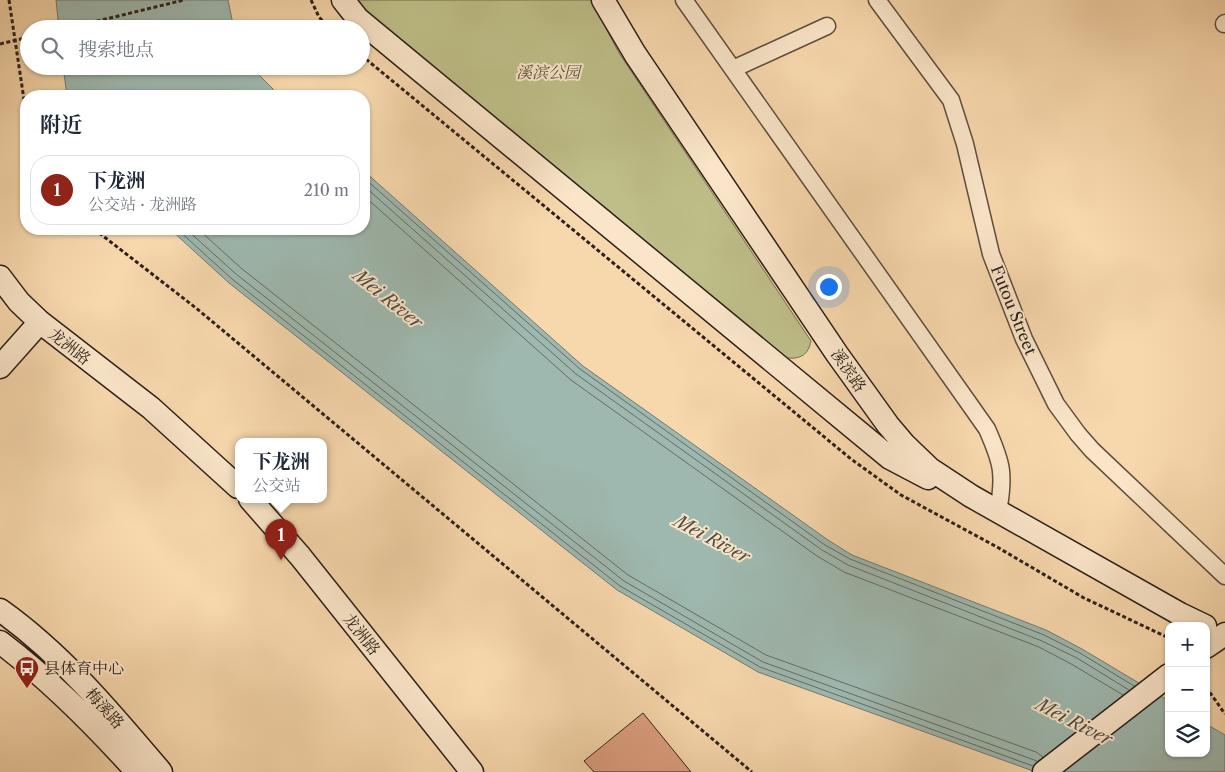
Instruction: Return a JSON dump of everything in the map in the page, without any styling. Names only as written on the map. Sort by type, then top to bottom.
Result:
[{"type":"street","points":[[343,0],[359,20]]},
{"type":"street","points":[[684,0],[987,428],[1001,466],[1003,487],[998,512]]},
{"type":"street","name":"Futou Street","points":[[877,0],[951,100],[965,144],[991,254],[1024,339],[1056,404],[1092,450],[1225,576]]},
{"type":"street","name":"溪滨路","points":[[606,1],[635,54],[871,403],[916,457],[930,469],[998,512],[1215,634]]},
{"type":"street","points":[[733,69],[828,26]]},
{"type":"street","points":[[370,29],[890,458],[928,478],[971,496]]},
{"type":"street","name":"龙洲路","points":[[0,277],[19,302],[40,322],[150,408],[235,484]]},
{"type":"street","points":[[0,367],[40,322]]},
{"type":"street","name":"龙洲路","points":[[254,503],[300,556],[472,772]]},
{"type":"street","name":"梅溪路","points":[[0,610],[49,649],[68,668],[161,772]]},
{"type":"street","name":"梅溪路","points":[[0,642],[58,691],[111,743],[137,772]]},
{"type":"street","points":[[1044,772],[1165,678]]},
{"type":"path","points":[[9,0],[20,73]]},
{"type":"path","points":[[102,20],[184,0]]},
{"type":"path","points":[[311,0],[322,20]]},
{"type":"path","points":[[0,44],[20,40]]},
{"type":"path","points":[[20,75],[23,90]]},
{"type":"path","points":[[102,235],[196,308],[752,772]]},
{"type":"path","points":[[1210,693],[1225,714]]},
{"type":"green space","name":"溪滨公园","points":[[352,0],[591,0],[619,53],[811,341],[806,353],[800,357],[787,358],[445,81]]},
{"type":"water","points":[[56,0],[228,0],[232,20],[58,20]]},
{"type":"water","points":[[64,75],[259,75],[274,90],[66,90]]},
{"type":"water","name":"Mei River","points":[[370,176],[583,366],[828,540],[852,555],[1046,630],[1082,649],[1165,699],[1165,757],[1210,757],[1210,726],[1225,735],[1225,772],[1036,772],[758,672],[617,590],[229,283],[177,235],[370,235]]},
{"type":"building","points":[[643,713],[691,772],[594,772],[584,761]]},
{"type":"place","name":"下龙洲","points":[[281,560]]},
{"type":"place","name":"县体育中心","points":[[27,689]]}]
